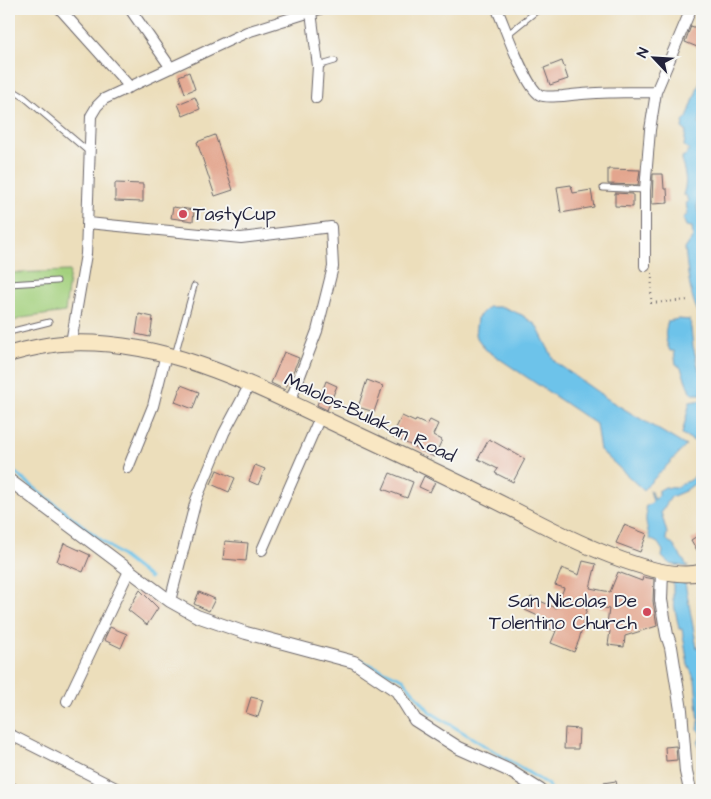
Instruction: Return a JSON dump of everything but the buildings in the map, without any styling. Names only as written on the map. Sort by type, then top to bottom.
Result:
[{"type":"main road","name":"Malolos-Bulakan Road","points":[[9,354],[71,343],[109,344],[170,355],[250,384],[290,402],[599,552],[665,572],[697,574]]},
{"type":"street","points":[[60,9],[130,87]]},
{"type":"street","points":[[130,9],[171,68]]},
{"type":"street","points":[[497,9],[525,74],[533,88],[541,95],[552,97],[604,92],[656,92]]},
{"type":"street","points":[[645,266],[645,190],[650,130],[656,92],[691,9]]},
{"type":"street","points":[[71,343],[86,254],[91,116],[104,99],[248,32],[316,10],[318,66],[316,98]]},
{"type":"street","points":[[88,223],[241,238],[331,227],[333,267],[317,331],[290,402]]},
{"type":"street","points":[[128,468],[153,406],[170,355]]},
{"type":"street","points":[[170,601],[196,500],[224,433],[250,384]]},
{"type":"street","points":[[262,550],[320,417]]},
{"type":"street","points":[[9,480],[130,569],[170,601],[197,616],[238,630],[354,662],[397,691],[415,720],[459,748],[508,770],[540,790]]},
{"type":"street","points":[[67,701],[130,569]]},
{"type":"street","points":[[665,572],[661,600],[667,635],[672,648],[681,710],[685,765],[690,790]]},
{"type":"street","points":[[9,734],[120,790]]},
{"type":"street","points":[[9,787],[16,790]]},
{"type":"lane","points":[[508,34],[539,9]]},
{"type":"lane","points":[[318,66],[335,61]]},
{"type":"lane","points":[[9,88],[24,97],[90,153]]},
{"type":"lane","points":[[603,188],[645,190]]},
{"type":"lane","points":[[9,284],[57,281]]},
{"type":"lane","points":[[170,355],[194,286]]},
{"type":"lane","points":[[9,332],[49,322]]},
{"type":"path","points":[[645,266],[652,265],[652,302],[689,300]]},
{"type":"green space","points":[[70,271],[65,312],[22,318],[9,323],[9,273]]},
{"type":"water","points":[[702,76],[702,108],[699,125],[702,127],[700,143],[702,146],[702,187],[697,191],[699,193],[697,208],[702,227],[702,319],[694,303],[685,249],[693,237],[692,227],[686,226],[683,218],[688,214],[686,203],[688,202],[686,195],[683,195],[686,180],[682,157],[686,155],[689,149],[684,146],[686,131],[682,128]]},
{"type":"water","points":[[488,307],[503,307],[522,315],[536,325],[555,362],[609,400],[686,446],[643,490],[600,450],[596,424],[485,349],[475,335],[477,318]]},
{"type":"water","points":[[678,319],[690,320],[693,346],[702,382],[702,394],[692,394],[690,392],[681,368],[676,364],[674,351],[670,351],[667,343],[666,329],[668,321]]},
{"type":"water","points":[[702,400],[702,433],[699,444],[682,434],[690,402]]},
{"type":"water","points":[[702,468],[702,478],[685,491],[671,497],[661,512],[667,533],[666,539],[674,546],[688,567],[670,564],[662,557],[663,551],[658,543],[650,539],[645,507],[653,502],[650,490],[655,500],[658,496],[658,491],[665,487],[674,488],[692,479]]},
{"type":"water","points":[[673,581],[685,583],[697,648],[699,648],[702,665],[702,734],[698,729],[695,680],[688,665],[682,629],[679,629],[673,599]]},
{"type":"water","points":[[702,734],[702,754],[698,743]]},
{"type":"waterway","points":[[9,468],[150,578]]},
{"type":"waterway","points":[[360,660],[403,679],[430,712],[547,784],[552,790]]},
{"type":"place","name":"TastyCup","points":[[183,214]]},
{"type":"place","name":"San Nicolas De Tolentino Church","points":[[647,612]]}]
